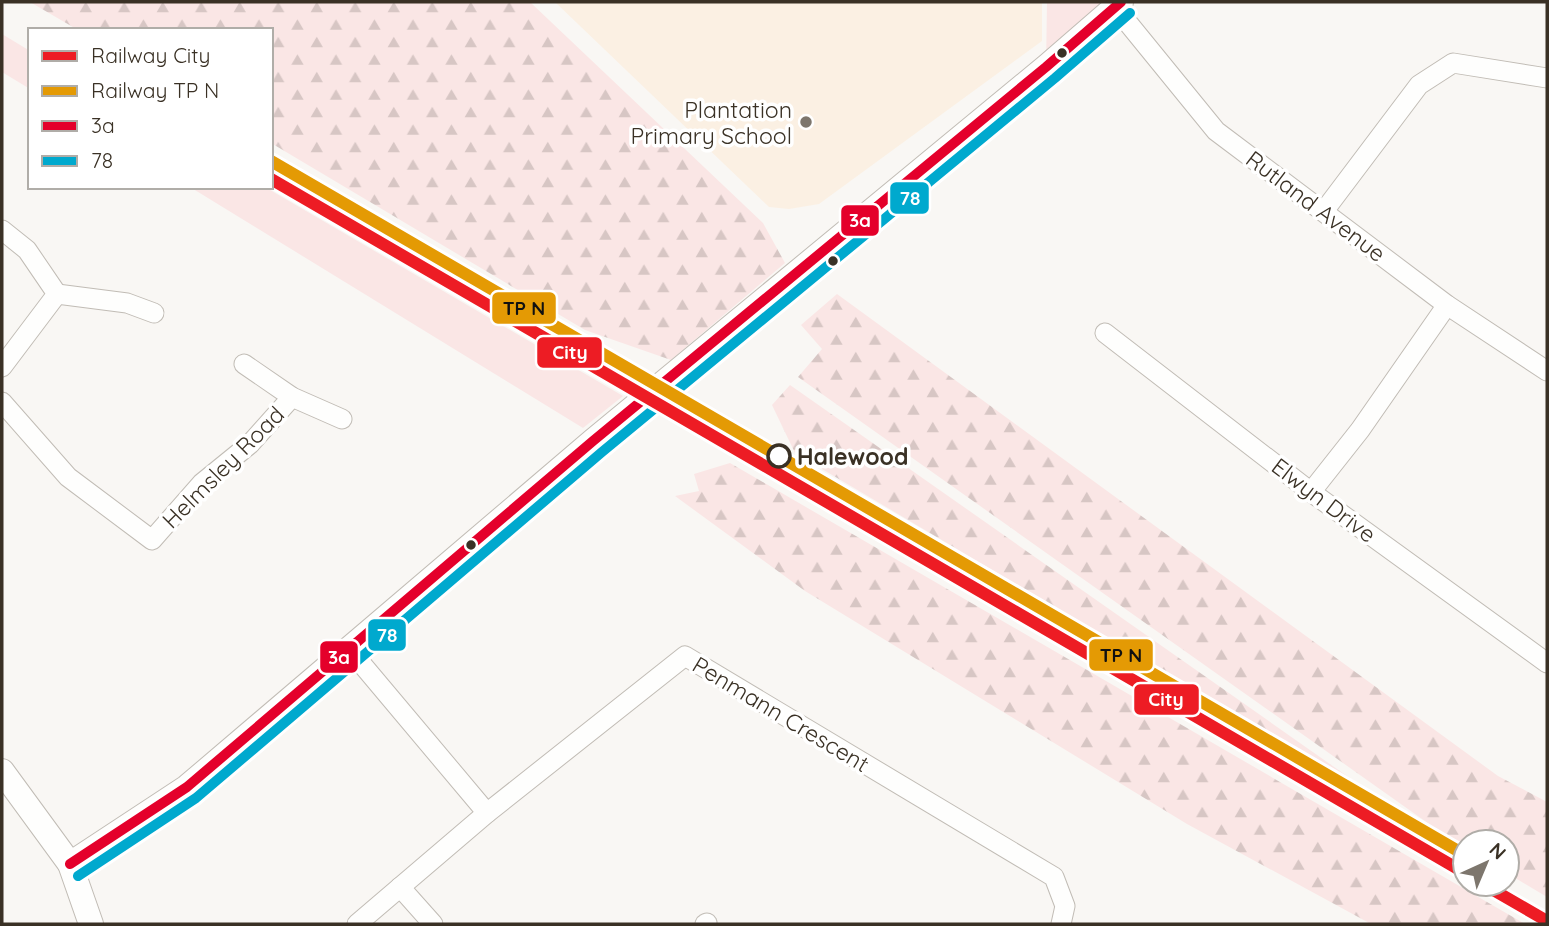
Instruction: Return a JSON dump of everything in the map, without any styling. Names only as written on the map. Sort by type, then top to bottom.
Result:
[{"type":"street","name":"Rutland Avenue","points":[[1118,4],[1216,131],[1447,305],[1547,371]]},
{"type":"street","points":[[70,864],[187,787],[593,441],[1118,4]]},
{"type":"street","points":[[1324,211],[1419,85],[1453,63],[1547,78]]},
{"type":"street","points":[[2,230],[27,250],[57,294],[127,303],[154,313]]},
{"type":"street","points":[[2,367],[57,294]]},
{"type":"street","points":[[1311,492],[1360,430],[1447,305]]},
{"type":"street","name":"Elwyn Drive","points":[[1105,333],[1311,492],[1547,663]]},
{"type":"street","points":[[244,364],[292,397],[342,419]]},
{"type":"street","name":"Helmsley Road","points":[[2,402],[68,477],[152,540],[202,483],[250,444],[292,397]]},
{"type":"street","points":[[350,650],[486,813]]},
{"type":"street","name":"Penmann Crescent","points":[[357,924],[486,813],[685,656],[1054,877],[1065,906],[1061,924]]},
{"type":"street","points":[[2,771],[70,864],[91,924]]},
{"type":"street","points":[[400,887],[433,924]]},
{"type":"shaded area","name":"Plantation Primary School","points":[[555,2],[1042,2],[1042,41],[819,204],[789,209],[769,207]]},
{"type":"green space","points":[[30,2],[530,2],[763,223],[785,263],[671,360],[585,330],[273,144],[273,28],[75,28]]},
{"type":"green space","points":[[1047,2],[1126,2],[1046,67]]},
{"type":"green space","points":[[2,34],[28,50],[28,88],[2,72]]},
{"type":"green space","points":[[193,189],[268,189],[623,396],[583,428]]},
{"type":"green space","points":[[837,294],[1498,776],[1547,802],[1547,897],[1521,881],[1521,828],[1451,828],[1451,840],[798,377],[822,349],[801,325]]},
{"type":"green space","points":[[790,385],[1384,802],[795,453],[772,405]]},
{"type":"green space","points":[[730,463],[1451,881],[1451,898],[1480,898],[1525,924],[1371,924],[1187,824],[805,591],[675,496],[699,491],[694,474]]},
{"type":"rail line","name":"City","points":[[273,180],[1451,865]]},
{"type":"rail line","name":"City","points":[[1507,898],[1547,921]]},
{"type":"transit line","name":"3a","points":[[70,864],[187,787],[593,441],[1121,2]]},
{"type":"transit line","name":"78","points":[[78,876],[196,798],[602,452],[1130,13]]},
{"type":"transit line","points":[[273,162],[1451,847]]},
{"type":"place","name":"Plantation Primary School","points":[[806,122]]},
{"type":"place","name":"Halewood","points":[[779,456]]}]
